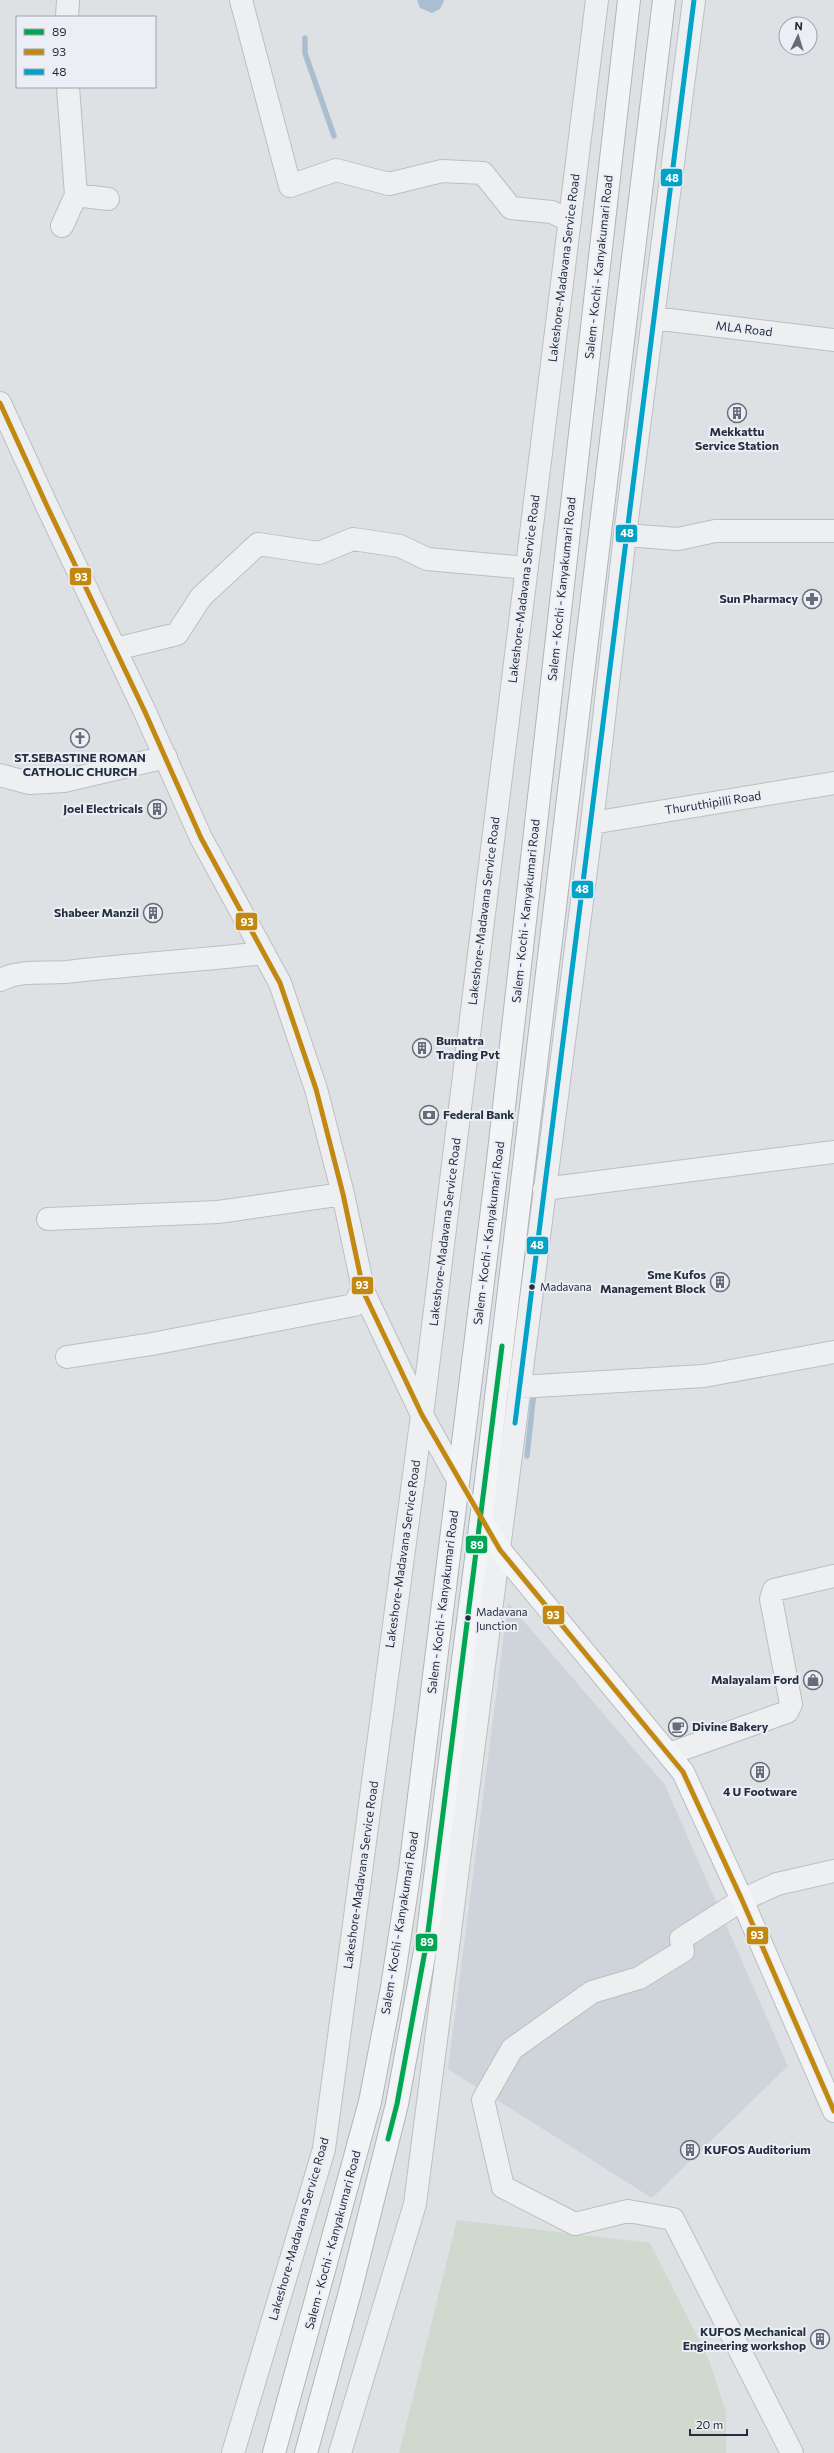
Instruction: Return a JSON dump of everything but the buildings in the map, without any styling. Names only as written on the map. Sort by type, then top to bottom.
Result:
[{"type":"main road","name":"Salem - Kochi - Kanyakumari Road","points":[[274,2453],[368,2109],[392,1987],[410,1869],[497,1168],[629,0]]},
{"type":"main road","points":[[306,2453],[350,2292],[397,2104],[427,1940],[481,1520],[664,0]]},
{"type":"main road","points":[[458,1480],[500,1550],[683,1772],[742,1900],[834,2111]]},
{"type":"street","points":[[67,16],[68,0]]},
{"type":"street","points":[[241,0],[290,186],[336,170],[389,184],[442,171],[483,173],[510,208],[552,212],[570,221]]},
{"type":"street","name":"Lakeshore-Madavana Service Road","points":[[233,2453],[324,2149],[422,1415],[597,0]]},
{"type":"street","points":[[340,2453],[415,2204],[500,1550],[544,1189],[592,823],[625,535],[694,0]]},
{"type":"street","points":[[62,226],[76,195],[68,88]]},
{"type":"street","points":[[76,195],[108,199]]},
{"type":"street","name":"MLA Road","points":[[653,318],[834,340]]},
{"type":"street","points":[[0,403],[47,506],[116,649],[201,838],[280,983],[316,1089],[343,1194],[363,1288],[422,1415],[458,1480]]},
{"type":"street","points":[[625,535],[678,539],[716,531],[834,531]]},
{"type":"street","points":[[116,649],[177,634],[201,597],[258,544],[319,553],[353,539],[400,546],[427,559],[527,568]]},
{"type":"street","points":[[0,775],[29,783],[64,781],[166,758]]},
{"type":"street","name":"Thuruthipilli Road","points":[[592,823],[834,783]]},
{"type":"street","points":[[0,980],[13,973],[40,971],[74,972],[93,968],[201,961],[264,953]]},
{"type":"street","points":[[544,1189],[834,1152]]},
{"type":"street","points":[[48,1219],[218,1212],[343,1194]]},
{"type":"street","points":[[67,1357],[152,1344],[354,1305],[363,1288]]},
{"type":"street","points":[[519,1387],[704,1376],[834,1352]]},
{"type":"street","points":[[669,1754],[787,1712],[791,1704],[771,1599],[774,1590],[834,1576]]},
{"type":"street","points":[[792,2453],[673,2219],[628,2211],[575,2224],[503,2187],[484,2100],[512,2049],[592,1992],[639,1978],[684,1951],[682,1939],[742,1900],[777,1884],[834,1871]]},
{"type":"shaded area","points":[[508,1603],[665,1785],[788,2066],[652,2198],[448,2069]]},
{"type":"shaded area","points":[[457,2220],[650,2243],[709,2360],[726,2412],[726,2453],[399,2453]]},
{"type":"water","points":[[417,0],[444,1],[440,9],[432,13],[420,8]]},
{"type":"waterway","points":[[305,38],[305,53],[334,136]]},
{"type":"waterway","points":[[527,1456],[534,1391]]},
{"type":"transit line","name":"48","points":[[515,1423],[694,0]]},
{"type":"transit line","name":"93","points":[[0,403],[47,506],[145,712],[201,838],[280,983],[316,1089],[343,1194],[364,1293],[422,1415],[500,1550],[683,1772],[742,1900],[834,2111]]},
{"type":"transit line","name":"89","points":[[388,2139],[397,2104],[427,1940],[502,1346]]},
{"type":"place","name":"Mekkattu Service Station","points":[[737,413]]},
{"type":"place","name":"Sun Pharmacy","points":[[812,599]]},
{"type":"place","name":"ST.SEBASTINE ROMAN CATHOLIC CHURCH","points":[[80,738]]},
{"type":"place","name":"Joel Electricals","points":[[157,809]]},
{"type":"place","name":"Shabeer Manzil","points":[[153,913]]},
{"type":"place","name":"Bumatra Trading Pvt","points":[[422,1048]]},
{"type":"place","name":"Federal Bank","points":[[429,1115]]},
{"type":"place","name":"Sme Kufos Management Block","points":[[720,1282]]},
{"type":"place","name":"Madavana","points":[[532,1287]]},
{"type":"place","name":"Madavana Junction","points":[[468,1618]]},
{"type":"place","name":"Malayalam Ford","points":[[813,1680]]},
{"type":"place","name":"Divine Bakery","points":[[678,1727]]},
{"type":"place","name":"4 U Footware","points":[[760,1772]]},
{"type":"place","name":"KUFOS Auditorium","points":[[690,2150]]},
{"type":"place","name":"KUFOS Mechanical Engineering workshop","points":[[820,2339]]}]
